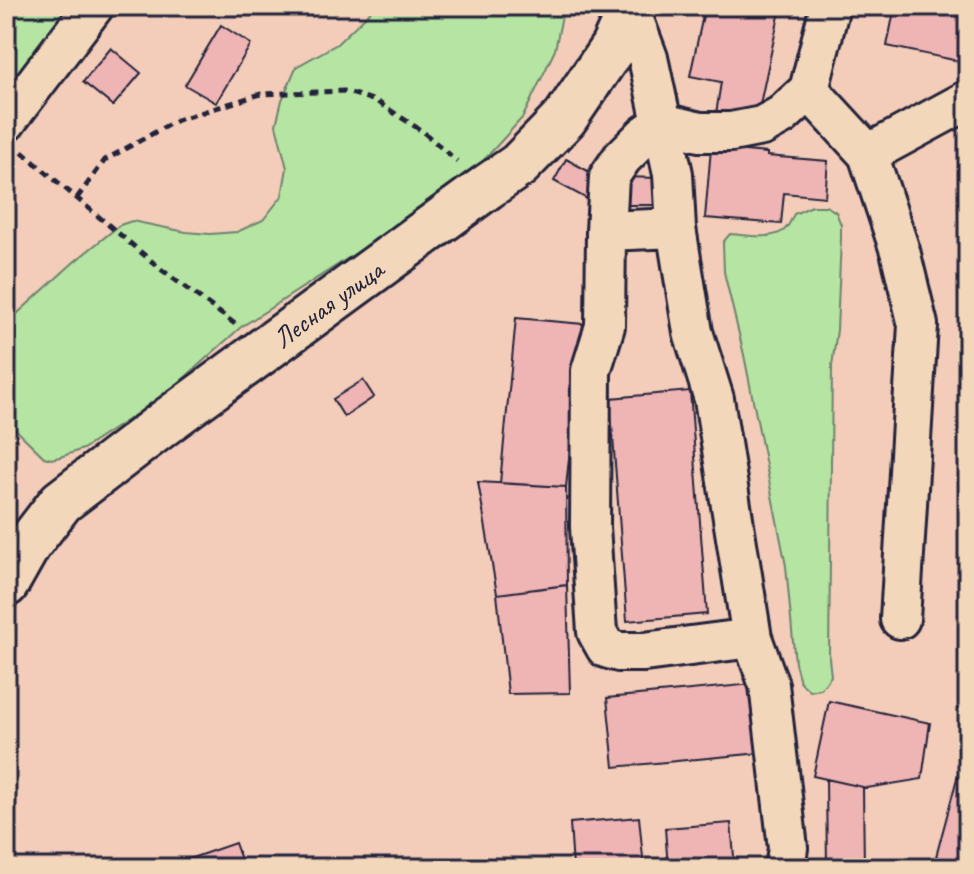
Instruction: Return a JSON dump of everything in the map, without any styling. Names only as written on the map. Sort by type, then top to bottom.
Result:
[{"type":"main road","name":"Лесная улица","points":[[6,584],[28,545],[61,502],[167,421],[519,165],[565,118],[613,47],[630,8]]},
{"type":"street","points":[[11,135],[94,6]]},
{"type":"street","points":[[752,638],[644,652],[619,652],[606,648],[597,632],[590,527],[591,371],[605,326],[609,177],[645,135],[662,123],[700,132],[731,132],[762,126],[782,115],[809,90],[830,6]]},
{"type":"street","points":[[630,8],[648,58],[673,174],[676,228],[693,332],[714,399],[752,638],[769,685],[788,848],[785,868]]},
{"type":"street","points":[[809,90],[868,154],[900,251],[918,325],[900,619]]},
{"type":"street","points":[[868,154],[968,100]]},
{"type":"street","points":[[606,231],[676,228]]},
{"type":"path","points":[[77,198],[105,160],[177,120],[261,94],[344,91],[376,101],[422,131],[487,187]]},
{"type":"path","points":[[11,135],[77,198],[162,270],[218,311]]},
{"type":"green space","points":[[6,6],[80,6],[6,108]]},
{"type":"green space","points":[[372,6],[564,6],[555,50],[523,117],[474,171],[409,219],[241,327],[172,389],[141,411],[83,449],[51,459],[44,457],[6,420],[8,322],[120,225],[132,221],[210,234],[237,232],[263,220],[282,196],[287,168],[276,125],[282,100],[296,67],[337,44],[370,12]]},
{"type":"green space","points":[[812,206],[826,206],[836,212],[841,225],[841,238],[837,330],[832,366],[831,676],[821,689],[810,691],[800,682],[795,663],[786,566],[744,355],[724,272],[723,242],[730,234],[778,234],[787,228],[794,214]]},
{"type":"building","points":[[705,6],[781,6],[759,109],[716,114],[721,82],[690,76]]},
{"type":"building","points":[[895,6],[968,6],[968,63],[887,46]]},
{"type":"building","points":[[221,25],[251,44],[216,103],[185,85]]},
{"type":"building","points":[[111,48],[141,73],[113,106],[83,82]]},
{"type":"building","points":[[711,148],[828,161],[825,197],[784,193],[781,224],[705,218]]},
{"type":"building","points":[[566,159],[599,177],[587,199],[554,181]]},
{"type":"building","points":[[622,177],[659,178],[659,205],[621,205]]},
{"type":"building","points":[[516,318],[583,324],[566,487],[500,483]]},
{"type":"building","points":[[363,380],[374,397],[344,417],[333,399]]},
{"type":"building","points":[[690,391],[707,614],[627,621],[610,398]]},
{"type":"building","points":[[478,482],[566,487],[567,585],[497,594]]},
{"type":"building","points":[[567,585],[570,693],[508,694],[497,594]]},
{"type":"building","points":[[753,684],[760,753],[614,767],[607,698]]},
{"type":"building","points":[[829,701],[930,723],[922,779],[867,788],[813,776]]},
{"type":"building","points":[[968,737],[968,868],[933,868]]},
{"type":"building","points":[[968,737],[968,868],[933,868]]},
{"type":"building","points":[[826,779],[863,787],[864,868],[827,868]]},
{"type":"building","points":[[639,817],[644,868],[573,868],[570,823]]},
{"type":"building","points":[[731,823],[735,868],[668,868],[665,828]]},
{"type":"building","points":[[235,843],[244,868],[163,868]]}]
